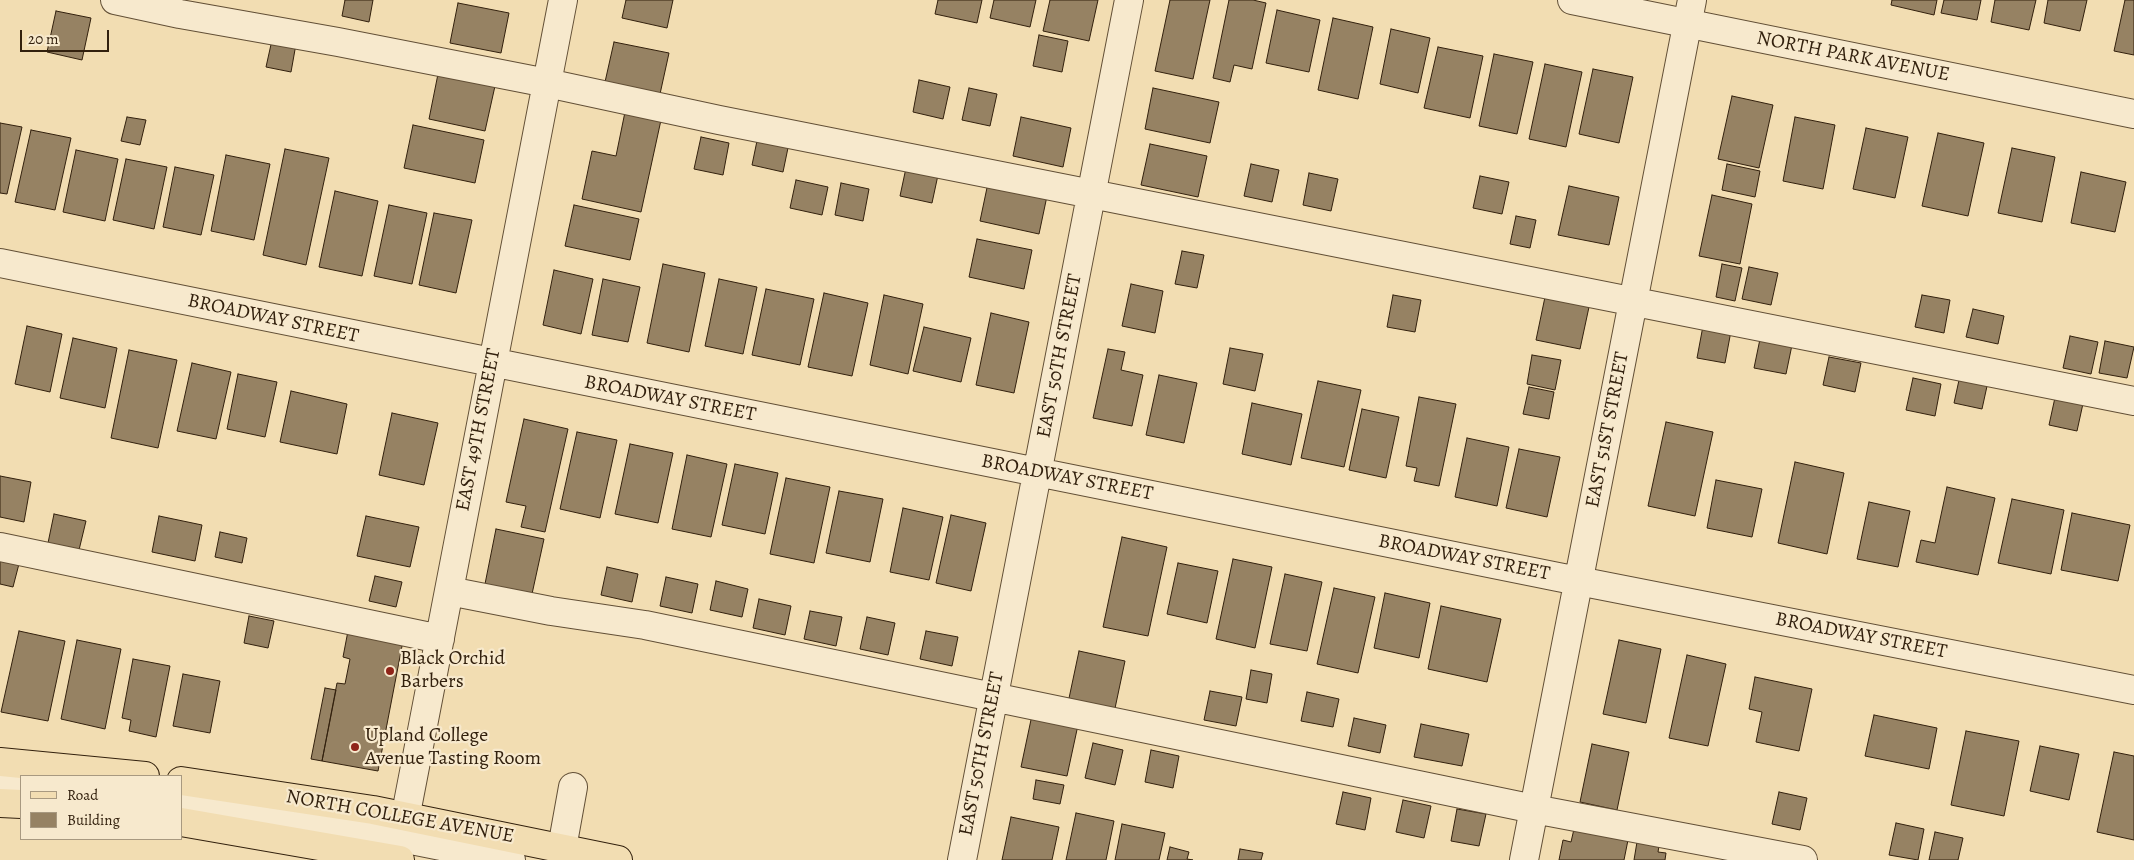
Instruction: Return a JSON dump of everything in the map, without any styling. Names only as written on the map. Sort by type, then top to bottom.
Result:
[{"type":"main road","points":[[0,762],[135,775]]},
{"type":"main road","name":"NORTH COLLEGE AVENUE","points":[[182,781],[400,847]]},
{"type":"main road","points":[[0,803],[20,804]]},
{"type":"main road","name":"NORTH COLLEGE AVENUE","points":[[182,822],[400,847],[562,848],[618,860]]},
{"type":"street","points":[[115,0],[547,83],[728,122],[1092,192],[2134,402]]},
{"type":"street","name":"EAST 49TH STREET","points":[[400,847],[563,0]]},
{"type":"street","name":"EAST 50TH STREET","points":[[962,860],[1129,0]]},
{"type":"street","name":"NORTH PARK AVENUE","points":[[1572,0],[1690,12],[2134,114]]},
{"type":"street","name":"EAST 51ST STREET","points":[[1524,860],[1690,12]]},
{"type":"street","name":"BROADWAY STREET","points":[[0,263],[1579,581],[2134,690]]},
{"type":"street","points":[[0,548],[440,639]]},
{"type":"street","points":[[449,591],[551,611],[645,625],[1534,809],[1803,860]]},
{"type":"street","points":[[0,782],[20,784]]},
{"type":"street","points":[[562,848],[573,787]]},
{"type":"street","name":"NORTH COLLEGE AVENUE","points":[[182,800],[316,821],[400,847],[511,860]]},
{"type":"building","points":[[345,0],[373,0],[369,22],[342,16]]},
{"type":"building","points":[[626,0],[673,0],[667,28],[622,18]]},
{"type":"building","points":[[938,0],[982,0],[977,23],[935,14]]},
{"type":"building","points":[[994,0],[1036,0],[1030,27],[990,18]]},
{"type":"building","points":[[1050,0],[1098,0],[1089,41],[1043,31]]},
{"type":"building","points":[[1170,0],[1210,0],[1193,79],[1155,71]]},
{"type":"building","points":[[1229,0],[1253,0],[1266,3],[1252,69],[1234,65],[1230,82],[1213,78]]},
{"type":"building","points":[[1892,0],[1937,0],[1934,15],[1891,5]]},
{"type":"building","points":[[1944,0],[1981,0],[1977,20],[1941,13]]},
{"type":"building","points":[[1995,0],[2036,0],[2029,30],[1991,22]]},
{"type":"building","points":[[2048,0],[2087,0],[2080,31],[2044,23]]},
{"type":"building","points":[[2125,0],[2134,0],[2134,55],[2114,51]]},
{"type":"building","points":[[458,3],[509,13],[501,53],[450,43]]},
{"type":"building","points":[[1277,10],[1320,20],[1309,72],[1266,63]]},
{"type":"building","points":[[56,11],[91,18],[82,60],[47,52]]},
{"type":"building","points":[[1333,18],[1373,27],[1358,99],[1318,90]]},
{"type":"building","points":[[1391,29],[1430,38],[1418,93],[1380,84]]},
{"type":"building","points":[[1039,35],[1068,41],[1062,72],[1033,66]]},
{"type":"building","points":[[272,40],[296,44],[291,72],[266,67]]},
{"type":"building","points":[[614,42],[669,53],[660,94],[605,82]]},
{"type":"building","points":[[1438,47],[1483,56],[1470,118],[1424,108]]},
{"type":"building","points":[[1494,54],[1533,62],[1517,134],[1479,126]]},
{"type":"building","points":[[1545,64],[1582,72],[1566,147],[1529,139]]},
{"type":"building","points":[[1593,69],[1633,77],[1619,143],[1579,134]]},
{"type":"building","points":[[438,74],[495,86],[485,131],[429,119]]},
{"type":"building","points":[[919,80],[950,87],[943,119],[913,112]]},
{"type":"building","points":[[969,88],[997,94],[990,126],[962,120]]},
{"type":"building","points":[[1153,88],[1219,102],[1210,143],[1145,129]]},
{"type":"building","points":[[1732,96],[1773,105],[1759,168],[1718,159]]},
{"type":"building","points":[[625,112],[661,120],[641,212],[582,199],[592,151],[616,156]]},
{"type":"building","points":[[127,117],[146,120],[140,145],[121,141]]},
{"type":"building","points":[[1021,117],[1071,128],[1063,167],[1013,156]]},
{"type":"building","points":[[1795,117],[1835,125],[1823,189],[1783,181]]},
{"type":"building","points":[[0,123],[22,127],[7,194],[0,193]]},
{"type":"building","points":[[413,125],[484,140],[475,183],[404,168]]},
{"type":"building","points":[[1866,128],[1908,137],[1895,198],[1853,189]]},
{"type":"building","points":[[31,130],[71,138],[55,210],[15,202]]},
{"type":"building","points":[[1938,133],[1984,143],[1968,216],[1922,206]]},
{"type":"building","points":[[758,136],[789,143],[783,172],[752,165]]},
{"type":"building","points":[[701,137],[729,143],[723,175],[694,169]]},
{"type":"building","points":[[1150,144],[1207,156],[1198,197],[1141,185]]},
{"type":"building","points":[[2012,148],[2055,157],[2042,222],[1998,213]]},
{"type":"building","points":[[285,149],[329,158],[306,265],[263,255]]},
{"type":"building","points":[[76,150],[118,159],[105,221],[63,212]]},
{"type":"building","points":[[226,155],[270,164],[254,240],[211,231]]},
{"type":"building","points":[[126,159],[167,167],[154,229],[113,220]]},
{"type":"building","points":[[1251,164],[1279,170],[1272,202],[1244,196]]},
{"type":"building","points":[[1727,164],[1760,171],[1755,197],[1722,190]]},
{"type":"building","points":[[175,167],[214,175],[201,235],[163,227]]},
{"type":"building","points":[[906,168],[938,175],[932,203],[900,196]]},
{"type":"building","points":[[2081,172],[2126,182],[2115,232],[2071,223]]},
{"type":"building","points":[[1309,173],[1338,179],[1331,211],[1303,205]]},
{"type":"building","points":[[1480,176],[1509,182],[1502,214],[1473,208]]},
{"type":"building","points":[[796,180],[828,187],[822,215],[790,208]]},
{"type":"building","points":[[841,183],[869,189],[863,221],[835,215]]},
{"type":"building","points":[[988,183],[1047,196],[1039,234],[980,221]]},
{"type":"building","points":[[1569,186],[1619,197],[1609,245],[1558,235]]},
{"type":"building","points":[[335,191],[378,201],[362,276],[319,267]]},
{"type":"building","points":[[1712,195],[1752,204],[1740,264],[1699,256]]},
{"type":"building","points":[[389,205],[427,213],[412,284],[374,276]]},
{"type":"building","points":[[574,205],[639,219],[630,260],[565,246]]},
{"type":"building","points":[[434,213],[472,220],[456,293],[419,285]]},
{"type":"building","points":[[1516,216],[1536,220],[1530,248],[1510,244]]},
{"type":"building","points":[[977,239],[1032,250],[1024,289],[969,277]]},
{"type":"building","points":[[1182,251],[1204,255],[1197,288],[1175,284]]},
{"type":"building","points":[[663,264],[705,273],[689,352],[647,343]]},
{"type":"building","points":[[1722,264],[1742,268],[1735,301],[1716,297]]},
{"type":"building","points":[[1749,267],[1778,273],[1771,305],[1742,299]]},
{"type":"building","points":[[554,270],[593,279],[581,334],[543,325]]},
{"type":"building","points":[[603,279],[640,287],[628,342],[592,335]]},
{"type":"building","points":[[719,279],[757,287],[743,354],[705,346]]},
{"type":"building","points":[[1131,284],[1163,291],[1155,333],[1122,326]]},
{"type":"building","points":[[766,289],[814,299],[800,365],[752,355]]},
{"type":"building","points":[[824,293],[868,303],[852,376],[808,367]]},
{"type":"building","points":[[884,295],[923,304],[908,374],[870,365]]},
{"type":"building","points":[[1393,295],[1421,300],[1415,332],[1387,327]]},
{"type":"building","points":[[1922,295],[1950,300],[1944,333],[1915,327]]},
{"type":"building","points":[[1545,297],[1589,307],[1580,349],[1536,340]]},
{"type":"building","points":[[1973,309],[2004,316],[1998,344],[1966,337]]},
{"type":"building","points":[[991,313],[1029,322],[1014,393],[976,385]]},
{"type":"building","points":[[27,326],[62,334],[50,392],[15,384]]},
{"type":"building","points":[[1703,326],[1731,331],[1725,363],[1697,358]]},
{"type":"building","points":[[924,327],[971,338],[961,382],[913,371]]},
{"type":"building","points":[[2070,336],[2098,342],[2091,374],[2063,368]]},
{"type":"building","points":[[73,338],[117,348],[105,408],[60,398]]},
{"type":"building","points":[[1760,339],[1792,345],[1786,374],[1754,368]]},
{"type":"building","points":[[2105,341],[2134,347],[2127,378],[2099,373]]},
{"type":"building","points":[[1230,348],[1263,354],[1255,391],[1223,384]]},
{"type":"building","points":[[1108,349],[1125,352],[1121,370],[1143,375],[1132,426],[1093,418]]},
{"type":"building","points":[[129,350],[177,360],[158,448],[111,438]]},
{"type":"building","points":[[1532,355],[1561,360],[1555,390],[1527,384]]},
{"type":"building","points":[[1829,357],[1861,363],[1855,392],[1823,385]]},
{"type":"building","points":[[192,363],[231,372],[216,439],[177,431]]},
{"type":"building","points":[[1961,371],[1989,377],[1982,409],[1954,403]]},
{"type":"building","points":[[238,374],[277,382],[265,437],[227,429]]},
{"type":"building","points":[[1159,375],[1197,383],[1184,443],[1146,435]]},
{"type":"building","points":[[1913,378],[1941,384],[1935,416],[1906,410]]},
{"type":"building","points":[[1318,381],[1361,390],[1344,467],[1301,458]]},
{"type":"building","points":[[1529,387],[1554,392],[1549,419],[1523,414]]},
{"type":"building","points":[[291,391],[347,404],[337,454],[280,442]]},
{"type":"building","points":[[2056,393],[2084,399],[2077,431],[2049,425]]},
{"type":"building","points":[[1419,397],[1456,404],[1439,486],[1414,481],[1417,468],[1406,466]]},
{"type":"building","points":[[1252,403],[1302,414],[1291,465],[1242,454]]},
{"type":"building","points":[[1362,409],[1399,417],[1386,478],[1349,470]]},
{"type":"building","points":[[392,413],[438,423],[424,485],[379,475]]},
{"type":"building","points":[[524,419],[568,429],[545,532],[521,527],[526,506],[506,502]]},
{"type":"building","points":[[1666,422],[1713,432],[1695,516],[1648,506]]},
{"type":"building","points":[[577,432],[617,440],[600,518],[560,509]]},
{"type":"building","points":[[1467,438],[1509,447],[1497,506],[1455,497]]},
{"type":"building","points":[[630,444],[673,453],[658,523],[615,514]]},
{"type":"building","points":[[1519,449],[1560,457],[1547,517],[1506,508]]},
{"type":"building","points":[[687,455],[727,464],[711,537],[672,529]]},
{"type":"building","points":[[1795,462],[1844,473],[1827,554],[1778,543]]},
{"type":"building","points":[[735,464],[778,473],[765,534],[722,525]]},
{"type":"building","points":[[0,476],[31,482],[24,522],[0,517]]},
{"type":"building","points":[[786,478],[830,487],[814,563],[770,554]]},
{"type":"building","points":[[1716,480],[1762,489],[1752,537],[1707,528]]},
{"type":"building","points":[[1947,487],[1995,498],[1978,575],[1916,562],[1921,540],[1935,543]]},
{"type":"building","points":[[839,491],[883,499],[870,562],[826,553]]},
{"type":"building","points":[[2012,499],[2064,510],[2051,574],[1998,563]]},
{"type":"building","points":[[1869,502],[1910,511],[1898,567],[1857,559]]},
{"type":"building","points":[[903,508],[943,517],[929,580],[890,572]]},
{"type":"building","points":[[2072,513],[2130,525],[2118,581],[2061,570]]},
{"type":"building","points":[[54,514],[86,521],[79,550],[48,543]]},
{"type":"building","points":[[951,515],[986,523],[971,591],[936,583]]},
{"type":"building","points":[[159,516],[202,525],[195,561],[152,552]]},
{"type":"building","points":[[366,516],[419,527],[410,567],[357,556]]},
{"type":"building","points":[[496,529],[544,539],[532,594],[485,584]]},
{"type":"building","points":[[220,532],[247,538],[242,563],[215,557]]},
{"type":"building","points":[[1122,537],[1167,547],[1148,636],[1103,627]]},
{"type":"building","points":[[0,556],[20,560],[13,587],[0,584]]},
{"type":"building","points":[[1233,559],[1272,567],[1255,648],[1216,639]]},
{"type":"building","points":[[1178,563],[1218,571],[1207,623],[1167,614]]},
{"type":"building","points":[[607,567],[638,574],[632,602],[601,595]]},
{"type":"building","points":[[1285,574],[1322,582],[1307,651],[1270,644]]},
{"type":"building","points":[[375,576],[402,582],[396,607],[369,601]]},
{"type":"building","points":[[666,577],[698,584],[692,613],[660,606]]},
{"type":"building","points":[[716,581],[748,589],[742,617],[710,610]]},
{"type":"building","points":[[1334,588],[1375,597],[1358,673],[1317,664]]},
{"type":"building","points":[[1385,593],[1430,603],[1419,658],[1374,648]]},
{"type":"building","points":[[759,599],[791,606],[785,635],[753,628]]},
{"type":"building","points":[[1441,606],[1501,619],[1487,682],[1428,669]]},
{"type":"building","points":[[810,611],[842,617],[836,646],[804,639]]},
{"type":"building","points":[[249,616],[274,621],[268,648],[244,643]]},
{"type":"building","points":[[867,617],[895,623],[888,655],[860,649]]},
{"type":"building","points":[[19,631],[65,641],[48,721],[1,712]]},
{"type":"building","points":[[348,631],[403,641],[378,771],[322,761],[337,683],[345,684],[350,659],[343,657]]},
{"type":"building","points":[[926,631],[958,637],[952,666],[920,659]]},
{"type":"building","points":[[77,640],[121,649],[105,729],[61,719]]},
{"type":"building","points":[[1619,640],[1661,649],[1646,723],[1603,714]]},
{"type":"building","points":[[1079,651],[1125,661],[1114,713],[1068,703]]},
{"type":"building","points":[[1687,655],[1726,664],[1708,746],[1669,738]]},
{"type":"building","points":[[133,659],[170,666],[156,737],[129,731],[131,720],[122,718]]},
{"type":"building","points":[[1251,670],[1272,674],[1267,703],[1246,699]]},
{"type":"building","points":[[183,674],[220,681],[210,733],[173,726]]},
{"type":"building","points":[[1755,677],[1812,689],[1799,751],[1756,742],[1762,712],[1749,709]]},
{"type":"building","points":[[325,688],[336,690],[322,761],[311,759]]},
{"type":"building","points":[[1210,691],[1242,697],[1236,726],[1204,720]]},
{"type":"building","points":[[1307,692],[1339,699],[1333,727],[1301,721]]},
{"type":"building","points":[[1032,715],[1078,725],[1067,776],[1021,767]]},
{"type":"building","points":[[1874,715],[1937,728],[1929,769],[1865,756]]},
{"type":"building","points":[[1354,718],[1386,725],[1380,753],[1348,746]]},
{"type":"building","points":[[1421,724],[1469,734],[1462,766],[1414,757]]},
{"type":"building","points":[[1966,731],[2019,741],[2004,816],[1951,805]]},
{"type":"building","points":[[1093,743],[1123,750],[1115,785],[1085,778]]},
{"type":"building","points":[[1592,744],[1629,752],[1617,810],[1580,802]]},
{"type":"building","points":[[2040,746],[2079,754],[2069,800],[2030,791]]},
{"type":"building","points":[[1151,750],[1179,756],[1173,788],[1145,782]]},
{"type":"building","points":[[2114,752],[2134,756],[2134,840],[2097,832]]},
{"type":"building","points":[[1036,780],[1064,785],[1060,804],[1033,799]]},
{"type":"building","points":[[1343,792],[1371,798],[1365,830],[1336,824]]},
{"type":"building","points":[[1779,792],[1807,798],[1800,830],[1772,824]]},
{"type":"building","points":[[1403,800],[1431,806],[1424,838],[1396,832]]},
{"type":"building","points":[[1457,809],[1486,814],[1479,846],[1451,841]]},
{"type":"building","points":[[1076,813],[1114,821],[1106,860],[1066,860]]},
{"type":"building","points":[[1011,817],[1059,827],[1052,860],[1002,860]]},
{"type":"building","points":[[1896,823],[1924,829],[1918,860],[1889,855]]},
{"type":"building","points":[[1122,824],[1165,833],[1159,860],[1115,860]]},
{"type":"building","points":[[1574,829],[1628,840],[1624,860],[1559,860],[1563,840],[1571,842]]},
{"type":"building","points":[[1935,832],[1963,838],[1958,860],[1929,860]]},
{"type":"building","points":[[1637,842],[1659,846],[1658,852],[1666,853],[1665,860],[1634,860]]},
{"type":"building","points":[[1170,847],[1189,852],[1187,859],[1193,860],[1167,860]]},
{"type":"building","points":[[1240,849],[1263,853],[1261,860],[1238,860]]},
{"type":"place","name":"Black Orchid Barbers","points":[[390,671]]},
{"type":"place","name":"Upland College Avenue Tasting Room","points":[[355,747]]}]
